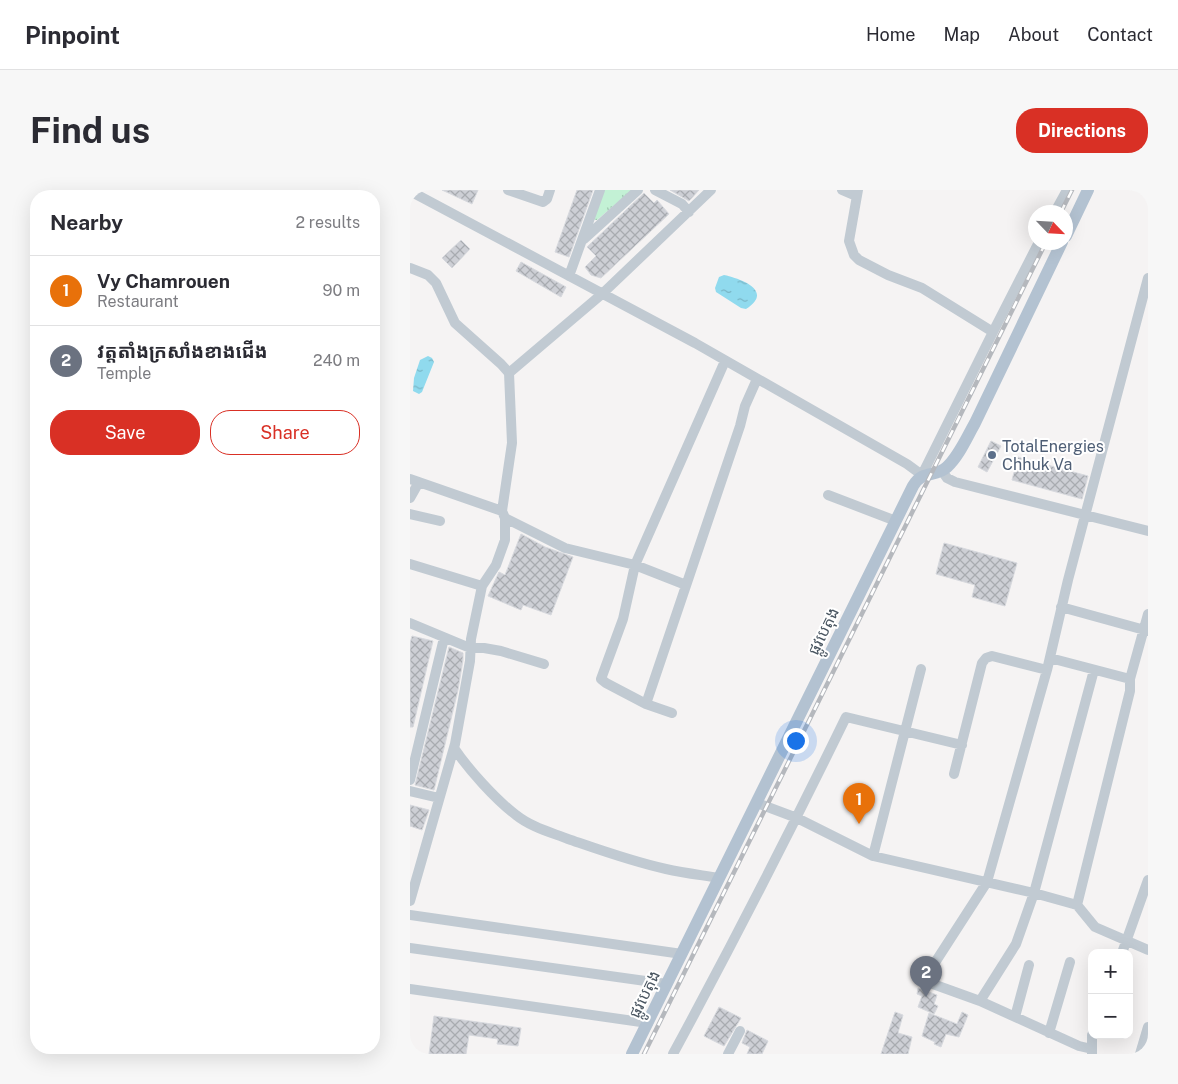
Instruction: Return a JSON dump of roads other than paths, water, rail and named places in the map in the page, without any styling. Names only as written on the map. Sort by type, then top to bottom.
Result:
[{"type":"main road","points":[[1073,221],[1088,190]]},
{"type":"main road","points":[[922,475],[942,471],[951,462],[975,423],[1058,250]]},
{"type":"main road","name":"ផ្លូវបេតុង","points":[[632,1054],[913,486],[922,475]]},
{"type":"street","points":[[508,190],[543,202],[547,199],[550,190]]},
{"type":"street","points":[[569,276],[600,190]]},
{"type":"street","points":[[581,241],[638,190]]},
{"type":"street","points":[[655,190],[682,204],[688,212]]},
{"type":"street","points":[[509,374],[602,294],[711,190]]},
{"type":"street","points":[[842,190],[857,193],[849,241],[854,256],[888,275],[922,288],[993,332]]},
{"type":"street","points":[[1058,205],[1066,190]]},
{"type":"street","points":[[410,191],[725,361],[907,464],[922,475],[1035,250]]},
{"type":"street","points":[[410,268],[428,275],[436,282],[455,323],[501,364],[509,374],[512,444],[504,514],[505,540],[496,565],[482,586],[454,748],[410,901]]},
{"type":"street","points":[[1092,1039],[1092,1052],[980,1001],[930,983],[927,975],[987,882],[1047,670],[1061,608],[1148,278]]},
{"type":"street","points":[[672,713],[646,704],[606,684],[601,679],[623,619],[635,565],[725,361]]},
{"type":"street","points":[[646,704],[740,426],[745,406],[757,380]]},
{"type":"street","points":[[942,471],[947,478],[955,482],[1148,531]]},
{"type":"street","points":[[410,498],[414,481],[504,514],[564,548],[635,565],[686,585]]},
{"type":"street","points":[[828,495],[896,521]]},
{"type":"street","points":[[410,514],[440,521]]},
{"type":"street","points":[[410,564],[482,586]]},
{"type":"street","points":[[1061,608],[1146,630]]},
{"type":"street","points":[[1077,905],[1130,691],[1130,679],[1146,630],[1148,614]]},
{"type":"street","points":[[410,623],[470,648],[501,651],[544,664]]},
{"type":"street","points":[[410,780],[444,638]]},
{"type":"street","points":[[954,774],[982,663],[986,658],[992,656],[1047,670]]},
{"type":"street","points":[[1050,658],[1130,679]]},
{"type":"street","points":[[873,856],[922,669]]},
{"type":"street","points":[[980,1001],[1016,944],[1034,893],[1094,670]]},
{"type":"street","points":[[673,1054],[729,951],[846,717],[962,744]]},
{"type":"street","points":[[454,748],[468,766],[516,816],[534,826],[638,862],[719,878]]},
{"type":"street","points":[[410,791],[439,798]]},
{"type":"street","points":[[757,803],[797,818],[873,856],[1034,893],[1077,905],[1095,927],[1148,950]]},
{"type":"street","points":[[1124,949],[1147,885]]},
{"type":"street","points":[[410,915],[682,954]]},
{"type":"street","points":[[410,948],[667,984]]},
{"type":"street","points":[[1049,1032],[1070,962]]},
{"type":"street","points":[[1015,1017],[1029,965]]},
{"type":"street","points":[[410,989],[648,1022]]},
{"type":"street","points":[[1140,1054],[1148,1027]]},
{"type":"street","points":[[728,1054],[740,1030]]},
{"type":"water","points":[[724,275],[739,279],[752,287],[756,291],[757,297],[754,303],[746,309],[741,308],[716,292],[715,288],[719,277]]},
{"type":"water","points":[[428,356],[434,362],[422,392],[419,394],[413,391],[414,378],[420,360]]},
{"type":"railway","points":[[1064,205],[1072,190]]},
{"type":"railway","points":[[644,1054],[1042,250]]},
{"type":"place","name":"TotalEnergies Chhuk Va","points":[[992,455]]},
{"type":"place","name":"Vy Chamrouen","points":[[859,824]]},
{"type":"place","name":"វត្តតាំងក្រសាំងខាងជើង","points":[[926,997]]}]
